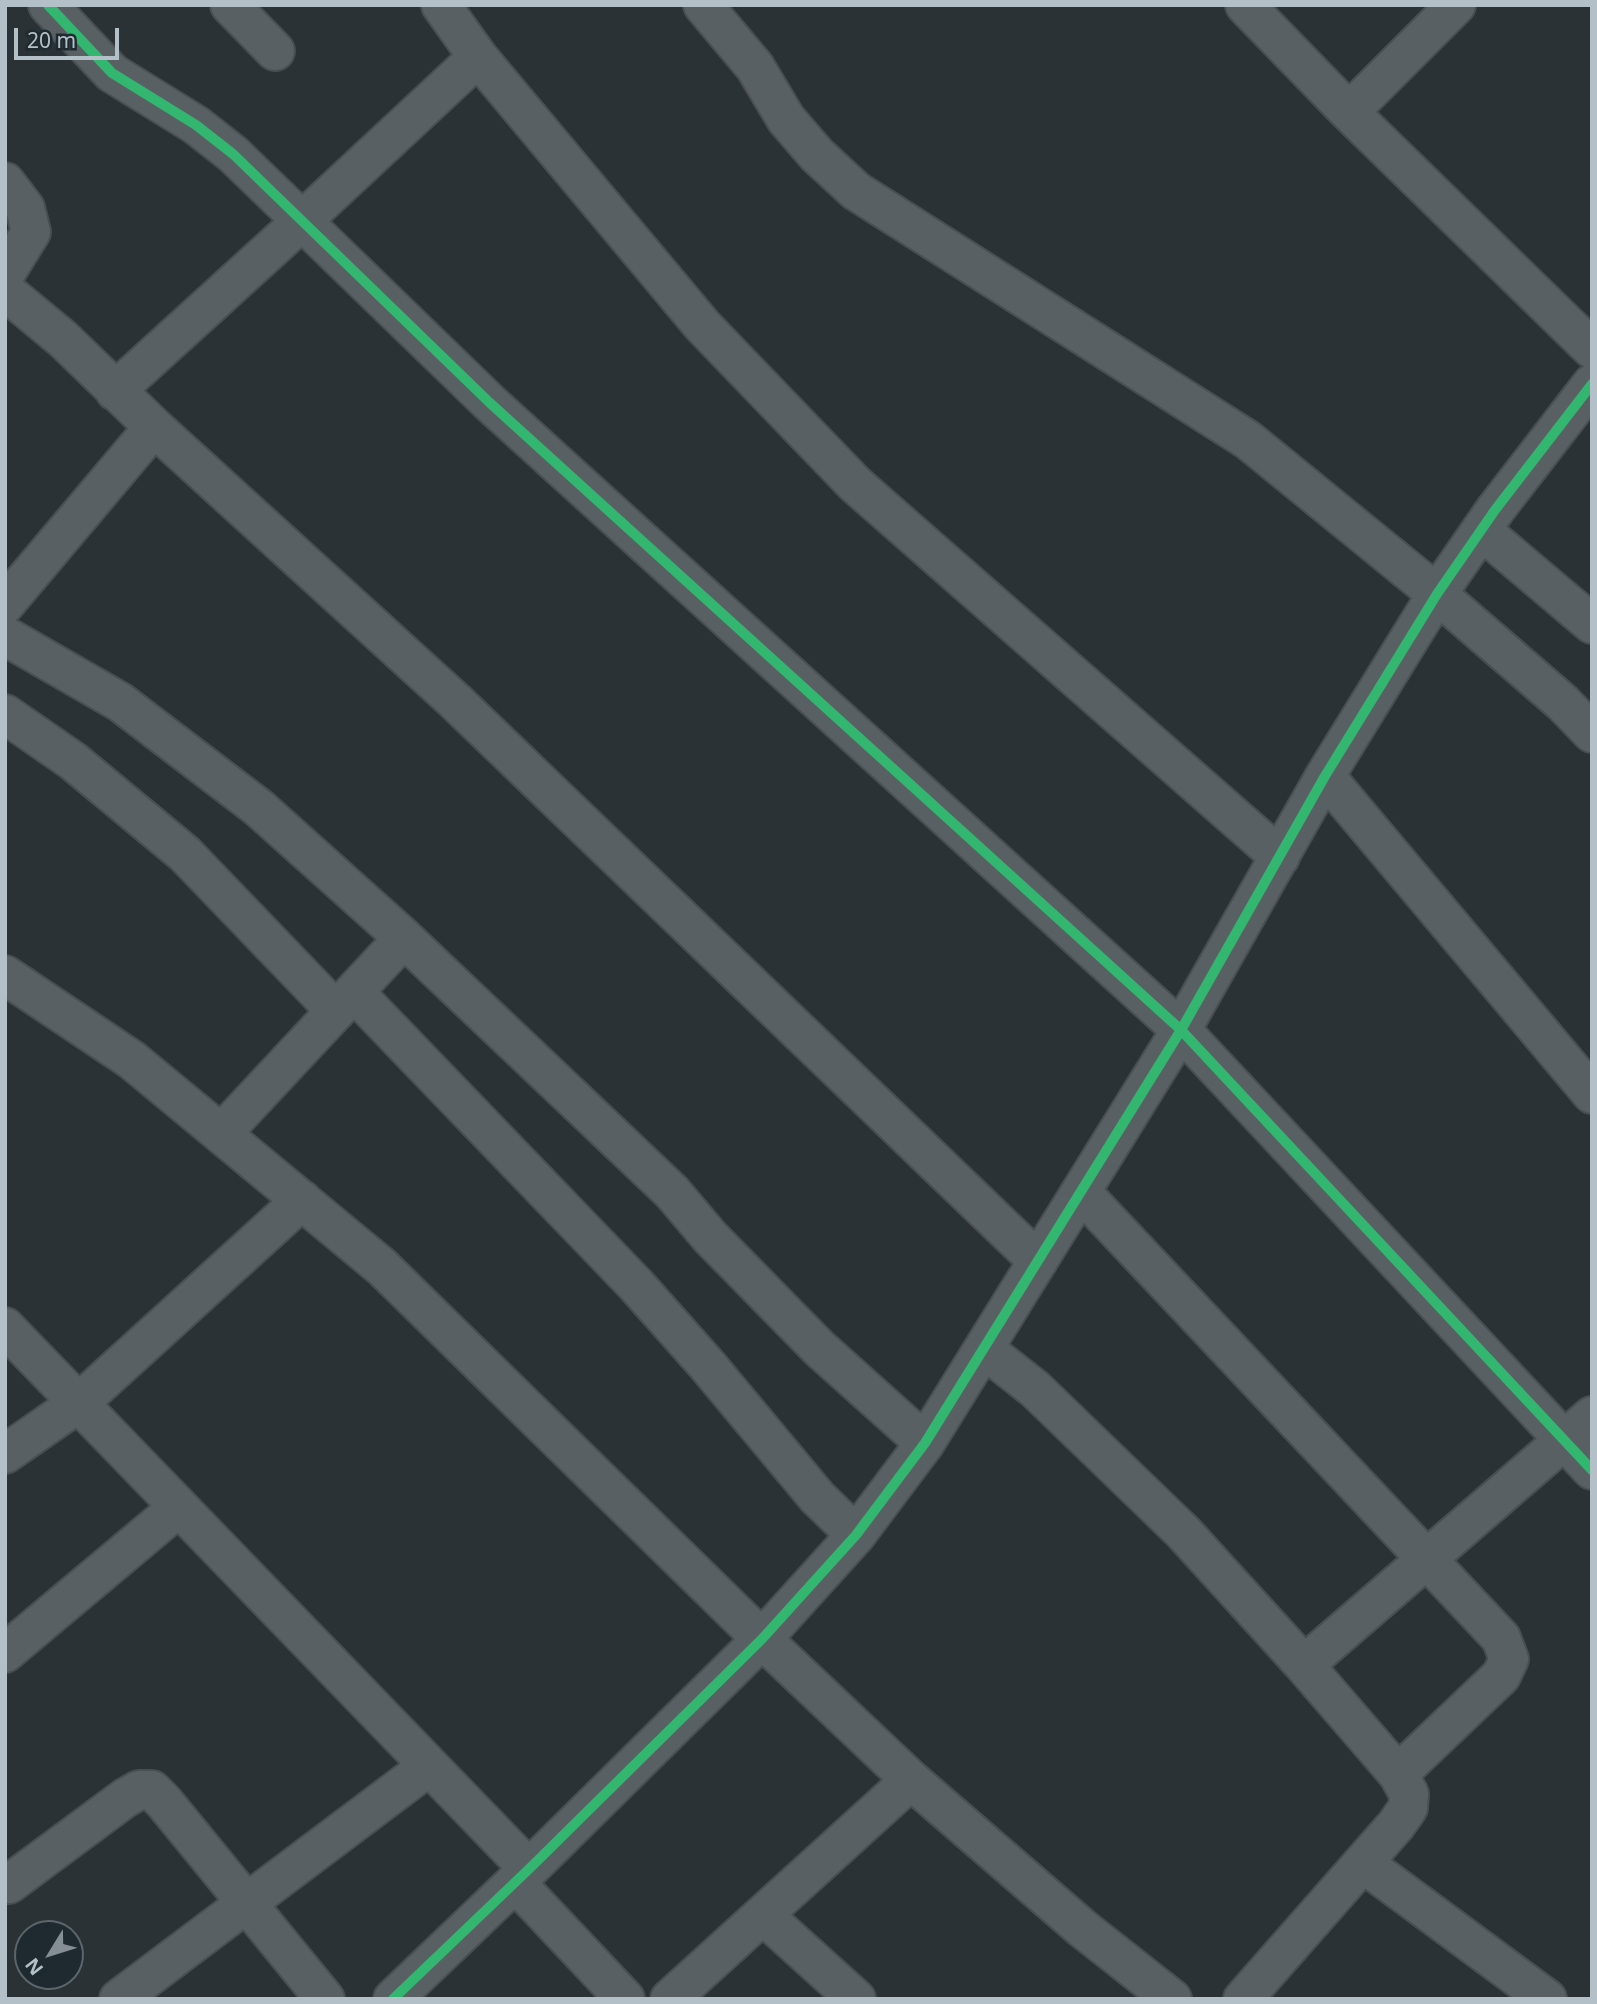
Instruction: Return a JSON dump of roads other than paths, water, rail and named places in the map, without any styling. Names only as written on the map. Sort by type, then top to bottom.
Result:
[{"type":"street","points":[[48,5],[112,73],[196,125],[233,154],[490,402],[1181,1030],[1578,1428],[1592,1470]]},
{"type":"street","points":[[230,5],[275,51]]},
{"type":"street","points":[[704,5],[755,67],[786,119],[817,155],[856,191],[1248,440],[1437,594],[1563,703],[1592,733]]},
{"type":"street","points":[[1245,5],[1349,112],[1592,349]]},
{"type":"street","points":[[1349,112],[1456,5]]},
{"type":"street","points":[[456,12],[478,57],[702,325],[855,484],[1280,857]]},
{"type":"street","points":[[115,391],[478,57]]},
{"type":"street","points":[[5,182],[25,208],[30,232],[5,274]]},
{"type":"street","points":[[5,291],[64,339],[153,427],[455,701],[1038,1261]]},
{"type":"street","points":[[393,1999],[762,1639],[856,1535],[925,1443],[1181,1030],[1325,776],[1437,594],[1481,530],[1592,384]]},
{"type":"street","points":[[5,604],[153,427]]},
{"type":"street","points":[[1481,530],[1592,624]]},
{"type":"street","points":[[5,636],[131,710],[259,808],[404,937],[672,1192],[710,1237],[820,1348],[925,1443]]},
{"type":"street","points":[[5,713],[73,761],[185,854],[345,1001],[637,1286],[817,1497],[856,1535]]},
{"type":"street","points":[[1325,776],[1592,1094]]},
{"type":"street","points":[[221,1134],[404,937]]},
{"type":"street","points":[[5,975],[132,1060],[382,1267],[762,1639],[911,1780],[1082,1928],[1172,1999]]},
{"type":"street","points":[[1081,1192],[1501,1638],[1510,1658],[1501,1676],[1398,1774]]},
{"type":"street","points":[[5,1454],[80,1402],[302,1200]]},
{"type":"street","points":[[5,1327],[429,1766],[625,1999]]},
{"type":"street","points":[[984,1349],[1035,1389],[1184,1533],[1398,1774],[1409,1794],[1408,1808],[1396,1825],[1243,1999]]},
{"type":"street","points":[[1304,1665],[1578,1428]]},
{"type":"street","points":[[5,1653],[179,1507]]},
{"type":"street","points":[[119,1999],[429,1766]]},
{"type":"street","points":[[679,1996],[762,1915],[911,1780]]},
{"type":"street","points":[[9,1884],[125,1798],[139,1790],[152,1790],[325,1999]]},
{"type":"street","points":[[1363,1863],[1547,1999]]},
{"type":"street","points":[[762,1915],[856,1999]]}]
